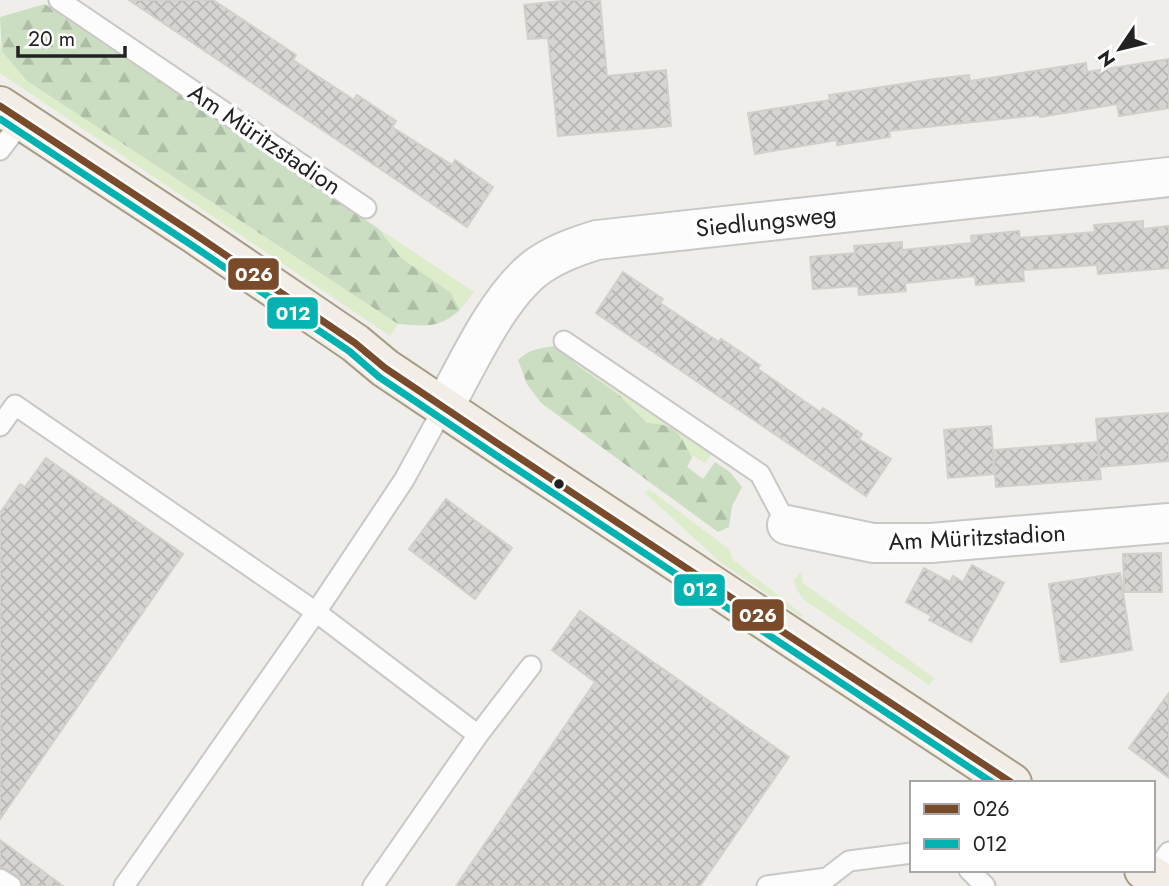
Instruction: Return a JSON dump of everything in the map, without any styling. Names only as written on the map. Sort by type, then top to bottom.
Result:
[{"type":"main road","points":[[7,126],[196,235],[444,407],[1009,781]]},
{"type":"street","name":"Siedlungsweg","points":[[444,407],[483,337],[516,289],[532,271],[572,248],[597,240],[1169,177]]},
{"type":"street","name":"Am Müritzstadion","points":[[787,524],[873,543],[931,543],[1169,523]]},
{"type":"lane","name":"Am Müritzstadion","points":[[59,0],[366,208]]},
{"type":"lane","name":"Am Müritzstadion","points":[[564,341],[760,474],[787,524]]},
{"type":"lane","points":[[0,426],[15,405],[316,612],[478,735]]},
{"type":"lane","points":[[124,886],[316,612],[404,480],[444,407]]},
{"type":"lane","points":[[373,886],[478,735],[531,666]]},
{"type":"lane","points":[[768,886],[827,878],[849,862],[910,853]]},
{"type":"lane","points":[[971,872],[985,886]]},
{"type":"lane","points":[[0,879],[10,886]]},
{"type":"green space","points":[[45,4],[379,229],[401,258],[451,293],[460,310],[431,325],[398,324],[27,81],[2,51],[0,17]]},
{"type":"green space","points":[[0,42],[2,51],[27,81],[398,324],[390,336],[0,73]]},
{"type":"green space","points":[[379,229],[474,292],[460,310],[451,293],[401,259]]},
{"type":"green space","points":[[555,346],[619,395],[647,423],[665,426],[676,432],[692,458],[687,467],[703,479],[715,462],[730,472],[742,487],[732,506],[729,527],[718,532],[541,403],[527,384],[518,360],[531,351]]},
{"type":"green space","points":[[570,357],[713,453],[705,463],[694,456],[692,458],[680,436],[647,423],[619,395]]},
{"type":"green space","points":[[649,489],[729,549],[732,559],[803,615],[801,617],[720,562],[645,493]]},
{"type":"green space","points":[[801,572],[803,583],[934,678],[929,685],[803,599],[794,580]]},
{"type":"building","points":[[129,0],[213,0],[296,55],[293,60],[354,100],[357,95],[396,121],[392,127],[452,165],[455,160],[493,187],[467,227]]},
{"type":"building","points":[[600,0],[607,76],[666,70],[671,126],[558,136],[548,38],[528,39],[524,5]]},
{"type":"building","points":[[1169,59],[1169,108],[1119,116],[1117,104],[1040,117],[889,131],[890,137],[837,145],[837,140],[755,154],[748,113],[830,100],[829,95],[934,79],[969,75],[970,81],[1086,63],[1087,72]]},
{"type":"building","points":[[1143,221],[1143,229],[1169,226],[1169,268],[1098,274],[1097,265],[1023,270],[1024,281],[976,285],[975,276],[905,283],[906,291],[859,295],[858,286],[813,289],[810,257],[855,253],[854,246],[902,242],[902,250],[972,243],[971,236],[1019,231],[1020,238],[1095,232],[1094,225]]},
{"type":"building","points":[[623,272],[663,299],[660,303],[760,365],[758,369],[820,412],[823,408],[862,434],[859,439],[891,459],[866,496],[596,313]]},
{"type":"building","points":[[1169,413],[1169,461],[1100,467],[1096,419]]},
{"type":"building","points":[[991,426],[993,450],[1097,442],[1101,479],[996,487],[993,452],[994,474],[948,478],[944,430]]},
{"type":"building","points":[[46,458],[183,554],[0,819],[0,513],[20,484],[25,487]]},
{"type":"building","points":[[446,499],[512,548],[475,599],[409,549]]},
{"type":"building","points":[[1161,553],[1162,592],[1124,592],[1123,554]]},
{"type":"building","points":[[972,565],[1004,583],[971,642],[929,620],[932,616],[906,602],[924,568],[950,582],[953,576],[963,582]]},
{"type":"building","points":[[1120,573],[1132,650],[1061,662],[1049,584]]},
{"type":"building","points":[[580,611],[789,757],[700,886],[456,886],[595,682],[552,650]]},
{"type":"building","points":[[1169,693],[1169,778],[1129,748]]},
{"type":"building","points":[[0,840],[63,886],[23,886],[18,876],[0,867]]},
{"type":"transit line","name":"026","points":[[0,106],[196,235],[355,343],[385,368],[509,451],[1009,781]]},
{"type":"transit line","name":"012","points":[[0,119],[349,351],[379,377],[503,460],[990,781]]}]
